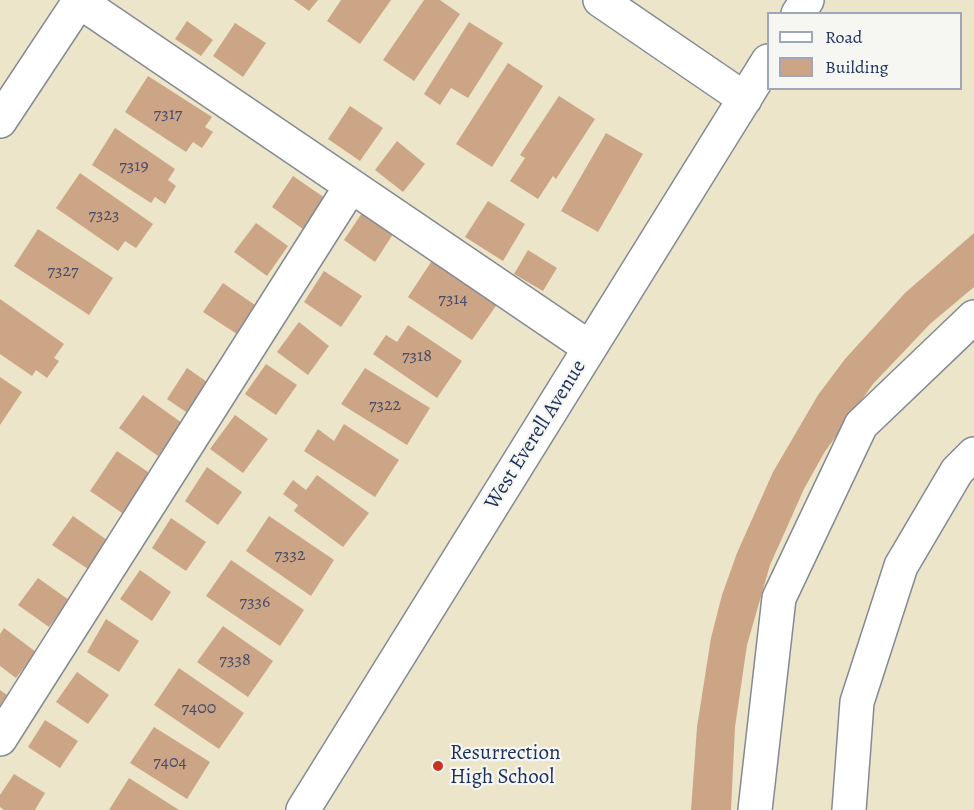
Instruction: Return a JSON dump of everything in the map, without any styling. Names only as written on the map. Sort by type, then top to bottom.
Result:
[{"type":"street","points":[[600,0],[745,99]]},
{"type":"street","points":[[0,121],[80,1],[590,348]]},
{"type":"street","name":"West Everell Avenue","points":[[303,810],[767,63]]},
{"type":"street","points":[[0,739],[351,186]]},
{"type":"street","points":[[754,810],[779,598],[861,425],[974,317]]},
{"type":"street","points":[[849,810],[857,702],[901,566],[957,471],[974,454]]},
{"type":"building","points":[[294,0],[318,0],[309,11]]},
{"type":"building","points":[[341,0],[391,0],[360,44],[327,21]]},
{"type":"building","points":[[424,0],[440,0],[460,14],[414,81],[383,60]]},
{"type":"building","points":[[187,21],[213,40],[201,56],[175,39]]},
{"type":"building","points":[[469,22],[503,43],[468,98],[451,88],[440,105],[424,94]]},
{"type":"building","points":[[235,23],[266,43],[243,77],[213,56]]},
{"type":"building","points":[[508,63],[543,86],[492,167],[456,144]]},
{"type":"building","points":[[148,76],[212,117],[205,127],[213,132],[202,148],[193,142],[186,152],[125,112]]},
{"type":"building","points":[[559,96],[595,119],[556,179],[553,176],[538,199],[510,181],[525,158],[520,155]]},
{"type":"building","points":[[350,106],[383,128],[360,161],[328,139]]},
{"type":"building","points":[[115,128],[175,169],[168,180],[176,186],[165,204],[155,197],[151,203],[92,165]]},
{"type":"building","points":[[606,133],[643,154],[598,232],[561,211]]},
{"type":"building","points":[[397,141],[425,164],[403,192],[375,170]]},
{"type":"building","points":[[80,173],[153,224],[136,248],[125,241],[118,251],[56,208]]},
{"type":"building","points":[[293,176],[325,198],[303,229],[272,207]]},
{"type":"building","points":[[488,201],[525,224],[503,261],[465,237]]},
{"type":"building","points":[[364,210],[395,231],[375,262],[344,240]]},
{"type":"building","points":[[256,223],[288,246],[267,276],[234,252]]},
{"type":"building","points":[[38,229],[113,278],[89,315],[14,266]]},
{"type":"building","points":[[974,233],[974,287],[930,324],[873,384],[824,453],[804,489],[770,565],[747,645],[735,727],[731,810],[691,810],[697,727],[711,638],[722,595],[737,553],[773,472],[818,395],[845,359],[905,293]]},
{"type":"building","points":[[528,250],[557,268],[543,291],[514,274]]},
{"type":"building","points":[[433,259],[498,303],[472,340],[408,297]]},
{"type":"building","points":[[324,271],[362,296],[341,327],[304,302]]},
{"type":"building","points":[[223,283],[255,305],[237,334],[203,312]]},
{"type":"building","points":[[0,299],[64,344],[54,358],[59,361],[47,378],[36,370],[32,376],[0,354]]},
{"type":"building","points":[[299,322],[329,346],[308,375],[277,352]]},
{"type":"building","points":[[408,325],[462,361],[437,398],[373,354],[386,335],[397,342]]},
{"type":"building","points":[[266,364],[297,385],[276,415],[245,394]]},
{"type":"building","points":[[187,368],[210,384],[189,414],[167,399]]},
{"type":"building","points":[[365,368],[430,408],[407,445],[341,404]]},
{"type":"building","points":[[0,377],[22,392],[0,425]]},
{"type":"building","points":[[143,395],[182,423],[158,456],[119,428]]},
{"type":"building","points":[[235,415],[268,439],[243,473],[210,449]]},
{"type":"building","points":[[344,424],[399,460],[375,497],[304,451],[318,429],[334,441]]},
{"type":"building","points":[[117,451],[154,476],[125,515],[90,491]]},
{"type":"building","points":[[207,467],[242,492],[218,525],[185,501]]},
{"type":"building","points":[[317,475],[369,513],[343,547],[294,511],[298,505],[283,494],[293,480],[306,490]]},
{"type":"building","points":[[73,516],[107,540],[88,569],[52,545]]},
{"type":"building","points":[[269,516],[334,560],[311,596],[246,551]]},
{"type":"building","points":[[171,518],[206,542],[186,571],[152,548]]},
{"type":"building","points":[[231,560],[304,610],[280,646],[206,596]]},
{"type":"building","points":[[140,570],[171,592],[152,621],[120,599]]},
{"type":"building","points":[[38,578],[69,600],[49,627],[18,605]]},
{"type":"building","points":[[106,619],[139,641],[119,672],[87,652]]},
{"type":"building","points":[[223,626],[273,661],[248,697],[197,662]]},
{"type":"building","points":[[4,628],[36,652],[16,678],[0,666],[0,634]]},
{"type":"building","points":[[179,668],[244,713],[219,749],[154,705]]},
{"type":"building","points":[[77,672],[109,695],[88,724],[56,702]]},
{"type":"building","points":[[0,690],[7,695],[0,706]]},
{"type":"building","points":[[45,720],[78,741],[60,768],[28,747]]},
{"type":"building","points":[[154,727],[210,762],[187,799],[130,763]]},
{"type":"building","points":[[14,774],[45,793],[35,810],[4,810],[0,807],[0,795]]},
{"type":"building","points":[[129,778],[179,810],[109,810]]},
{"type":"place","name":"Resurrection High School","points":[[438,766]]}]
